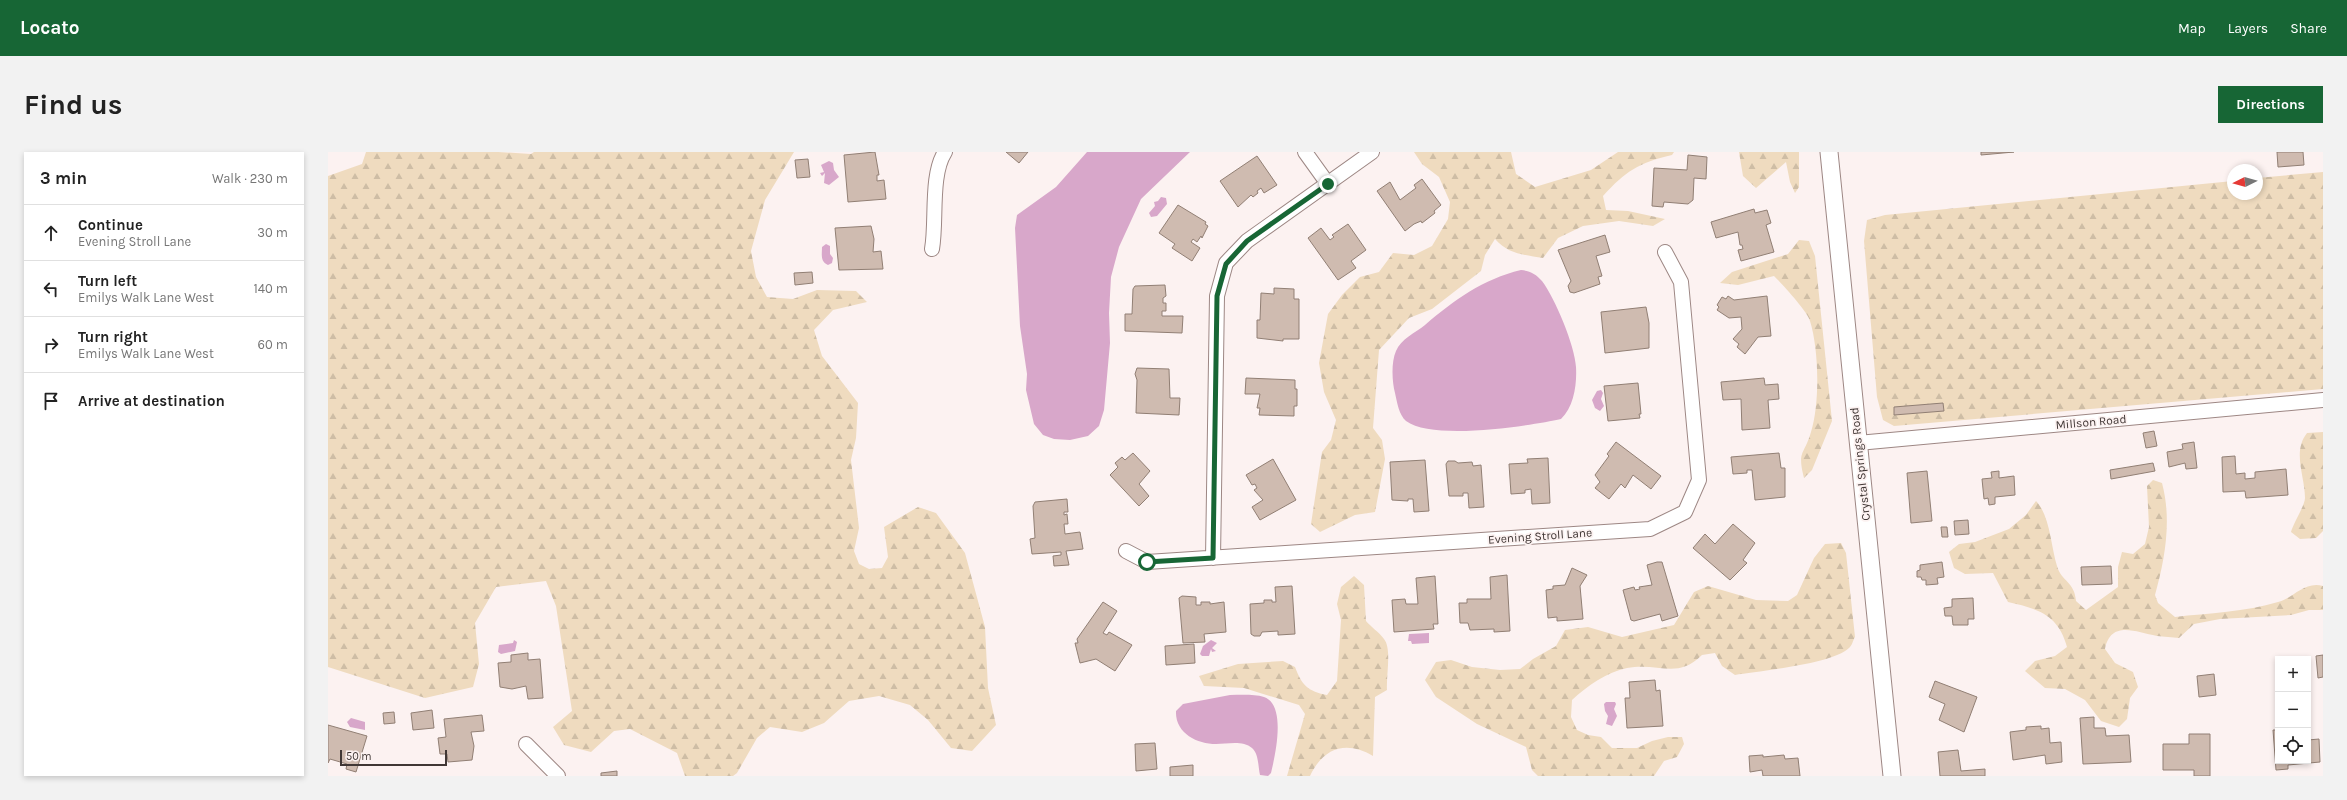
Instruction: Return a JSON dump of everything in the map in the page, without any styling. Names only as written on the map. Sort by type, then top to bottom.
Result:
[{"type":"street","points":[[932,249],[936,228],[935,187],[945,152]]},
{"type":"street","points":[[1305,152],[1328,184]]},
{"type":"street","points":[[1213,558],[1217,296],[1226,264],[1247,241],[1372,152]]},
{"type":"street","name":"Crystal Springs Road","points":[[1829,152],[1892,776]]},
{"type":"street","name":"Evening Stroll Lane","points":[[1126,551],[1147,562],[1650,529],[1684,512],[1699,480],[1681,282],[1665,252]]},
{"type":"street","name":"Millson Road","points":[[1858,444],[2323,400]]},
{"type":"street","points":[[526,744],[558,776]]},
{"type":"green space","points":[[366,152],[498,152],[531,154],[534,152],[794,152],[765,200],[751,251],[756,277],[767,297],[793,299],[817,290],[856,291],[867,302],[833,310],[814,330],[822,356],[858,403],[856,438],[851,460],[859,528],[854,551],[859,564],[869,569],[882,568],[888,557],[884,527],[918,507],[936,513],[965,553],[985,627],[988,688],[996,725],[972,751],[951,748],[928,720],[910,705],[879,696],[849,701],[824,723],[802,732],[770,727],[757,738],[737,773],[733,776],[685,776],[677,753],[630,729],[614,731],[591,752],[564,745],[553,727],[572,711],[556,606],[546,581],[496,587],[475,623],[479,664],[473,687],[425,698],[328,667],[328,176],[362,164]]},
{"type":"green space","points":[[1414,152],[1511,152],[1516,174],[1535,187],[1591,170],[1618,152],[1674,152],[1672,155],[1650,161],[1633,169],[1603,196],[1606,210],[1628,211],[1665,219],[1653,226],[1619,221],[1583,226],[1558,238],[1543,258],[1523,255],[1511,251],[1495,239],[1485,255],[1481,271],[1432,309],[1409,318],[1379,350],[1373,428],[1382,440],[1385,459],[1375,512],[1355,515],[1320,532],[1311,524],[1322,452],[1331,440],[1336,420],[1324,392],[1319,363],[1328,314],[1342,295],[1360,277],[1379,272],[1393,253],[1414,255],[1432,246],[1448,219],[1450,202],[1439,177],[1422,164]]},
{"type":"green space","points":[[1739,152],[1799,152],[1799,187],[1795,193],[1790,182],[1786,162],[1756,188],[1743,176]]},
{"type":"green space","points":[[2323,172],[2323,389],[1894,426],[1883,420],[1877,397],[1864,241],[1867,220],[1885,215],[2227,182],[2227,200],[2263,200],[2263,177]]},
{"type":"green space","points":[[1799,240],[1809,241],[1815,256],[1832,421],[1812,470],[1804,478],[1801,457],[1814,420],[1817,392],[1817,361],[1810,321],[1799,304],[1774,276],[1738,285],[1720,283],[1732,272],[1788,254]]},
{"type":"green space","points":[[2323,432],[2323,531],[2316,538],[2300,539],[2291,532],[2305,498],[2300,464],[2300,448],[2307,433]]},
{"type":"green space","points":[[2153,480],[2162,483],[2167,511],[2166,539],[2162,568],[2155,595],[2158,603],[2175,617],[2253,608],[2284,600],[2305,588],[2316,585],[2323,586],[2323,610],[2309,610],[2291,615],[2220,619],[2194,624],[2179,638],[2157,636],[2125,630],[2118,631],[2108,640],[2105,649],[2115,663],[2133,672],[2138,687],[2130,698],[2127,719],[2119,727],[2101,721],[2085,700],[2065,689],[2045,688],[2025,671],[2035,661],[2055,656],[2067,647],[2058,627],[2045,615],[2029,607],[2008,602],[1993,573],[1965,574],[1954,568],[1949,552],[1959,544],[1975,542],[2009,529],[2026,515],[2036,501],[2041,507],[2050,532],[2059,571],[2071,586],[2076,601],[2086,610],[2118,587],[2118,567],[2122,552],[2133,554],[2145,544],[2149,527],[2147,486]]},
{"type":"green space","points":[[1841,543],[1846,553],[1855,637],[1850,647],[1840,654],[1812,663],[1735,675],[1722,666],[1715,653],[1702,655],[1684,667],[1676,669],[1638,667],[1620,670],[1598,680],[1572,700],[1571,717],[1577,730],[1588,735],[1601,737],[1612,748],[1637,748],[1652,741],[1668,737],[1682,737],[1684,744],[1677,757],[1664,761],[1654,776],[1538,776],[1532,770],[1526,747],[1477,724],[1436,697],[1425,680],[1436,662],[1451,660],[1472,667],[1500,670],[1520,669],[1533,659],[1556,646],[1565,630],[1588,627],[1622,637],[1674,625],[1694,592],[1708,586],[1756,600],[1788,601],[1797,595],[1814,558],[1825,544]]},
{"type":"green space","points":[[1354,576],[1364,585],[1366,621],[1384,639],[1388,649],[1387,690],[1375,697],[1373,756],[1354,748],[1336,750],[1329,753],[1315,766],[1310,776],[1287,776],[1305,714],[1299,705],[1244,688],[1204,686],[1199,676],[1238,664],[1283,661],[1295,667],[1306,686],[1327,695],[1337,681],[1341,620],[1337,604],[1341,587]]},
{"type":"shaded area","points":[[1087,152],[1190,152],[1141,199],[1119,247],[1111,277],[1109,313],[1110,343],[1104,410],[1099,426],[1088,436],[1070,440],[1054,439],[1043,435],[1034,424],[1026,390],[1027,374],[1020,326],[1015,228],[1017,215],[1056,187]]},
{"type":"shaded area","points":[[829,161],[833,163],[834,170],[839,177],[829,185],[824,183],[825,173],[822,176],[820,173],[824,172],[821,165]]},
{"type":"shaded area","points":[[1161,197],[1166,198],[1167,204],[1157,216],[1151,217],[1149,213],[1155,206],[1154,202],[1158,201]]},
{"type":"shaded area","points":[[826,244],[830,246],[830,254],[833,258],[832,263],[828,265],[825,264],[822,258],[822,247]]},
{"type":"shaded area","points":[[1521,270],[1530,272],[1542,281],[1564,322],[1572,347],[1575,358],[1576,381],[1572,402],[1565,414],[1561,419],[1546,422],[1482,430],[1437,430],[1419,427],[1406,421],[1399,408],[1392,372],[1394,356],[1401,343],[1458,299],[1494,279]]},
{"type":"shaded area","points":[[1601,390],[1603,393],[1601,399],[1604,406],[1600,411],[1595,408],[1592,400],[1597,391]]},
{"type":"shaded area","points":[[1429,633],[1429,643],[1412,644],[1411,641],[1408,641],[1409,634]]},
{"type":"shaded area","points":[[514,640],[517,642],[515,651],[501,654],[498,652],[499,645],[513,643]]},
{"type":"shaded area","points":[[1211,640],[1217,643],[1212,648],[1216,651],[1212,652],[1211,649],[1209,656],[1202,656],[1200,654],[1203,646]]},
{"type":"shaded area","points":[[1230,695],[1252,695],[1264,697],[1271,702],[1275,710],[1278,732],[1277,744],[1271,773],[1268,776],[1260,775],[1256,754],[1252,748],[1240,743],[1216,744],[1202,742],[1188,736],[1179,725],[1176,711],[1183,704]]},
{"type":"shaded area","points":[[1606,702],[1615,702],[1616,704],[1614,709],[1617,716],[1612,726],[1606,724],[1608,716],[1605,711],[1604,704]]},
{"type":"shaded area","points":[[351,718],[365,722],[365,730],[350,727],[347,722]]},
{"type":"building","points":[[875,152],[879,175],[877,175],[877,181],[884,180],[886,199],[848,202],[844,155]]},
{"type":"building","points":[[1006,152],[1028,152],[1019,163]]},
{"type":"building","points":[[1981,152],[2014,152],[1981,155]]},
{"type":"building","points":[[2277,152],[2303,152],[2304,165],[2278,167]]},
{"type":"building","points":[[1688,155],[1707,157],[1706,179],[1694,178],[1693,200],[1688,204],[1664,202],[1663,207],[1652,206],[1654,168],[1687,170]]},
{"type":"building","points":[[1257,156],[1277,185],[1264,193],[1261,188],[1257,191],[1258,193],[1253,197],[1251,195],[1238,207],[1220,181]]},
{"type":"building","points":[[808,159],[810,177],[797,178],[795,160]]},
{"type":"building","points":[[1422,179],[1441,205],[1434,211],[1435,213],[1422,223],[1421,221],[1414,224],[1405,231],[1377,191],[1390,182],[1400,200],[1416,188],[1414,185]]},
{"type":"building","points":[[1178,205],[1206,222],[1205,224],[1208,226],[1202,238],[1201,236],[1197,242],[1193,239],[1191,242],[1200,248],[1192,261],[1172,248],[1175,244],[1159,233]]},
{"type":"building","points":[[1754,209],[1755,213],[1767,210],[1771,223],[1766,225],[1774,252],[1741,261],[1738,250],[1743,249],[1742,245],[1740,245],[1738,232],[1716,238],[1711,222]]},
{"type":"building","points":[[1348,224],[1366,250],[1351,261],[1356,268],[1338,280],[1308,238],[1321,228],[1330,240],[1334,237],[1332,235]]},
{"type":"building","points":[[871,226],[874,239],[873,252],[881,251],[883,269],[839,270],[835,228]]},
{"type":"building","points":[[1605,235],[1610,252],[1596,256],[1602,276],[1598,277],[1600,284],[1574,293],[1570,292],[1568,286],[1571,281],[1558,250]]},
{"type":"building","points":[[812,272],[813,283],[795,285],[794,273]]},
{"type":"building","points":[[1165,285],[1166,296],[1163,298],[1163,303],[1166,303],[1166,311],[1162,311],[1162,316],[1183,316],[1182,333],[1125,331],[1125,314],[1132,314],[1133,289],[1135,286]]},
{"type":"building","points":[[1274,288],[1294,289],[1294,299],[1299,299],[1299,339],[1283,339],[1283,341],[1257,338],[1257,320],[1260,320],[1261,293],[1274,294]]},
{"type":"building","points":[[1728,296],[1734,300],[1767,296],[1771,336],[1758,337],[1745,354],[1737,347],[1739,344],[1733,339],[1742,329],[1741,317],[1729,318],[1717,310],[1719,307],[1717,305],[1722,297],[1726,299]]},
{"type":"building","points":[[1646,307],[1649,323],[1649,348],[1605,353],[1601,312]]},
{"type":"building","points":[[1137,368],[1169,369],[1170,398],[1180,398],[1179,415],[1136,413],[1137,380],[1135,374]]},
{"type":"building","points":[[1246,378],[1295,380],[1295,389],[1297,389],[1297,406],[1294,406],[1294,416],[1259,415],[1260,408],[1257,408],[1260,394],[1245,394]]},
{"type":"building","points":[[1764,378],[1765,385],[1778,384],[1779,399],[1768,400],[1770,428],[1742,430],[1741,399],[1723,400],[1721,382]]},
{"type":"building","points":[[1638,383],[1641,414],[1639,414],[1640,418],[1608,421],[1604,386]]},
{"type":"building","points":[[1943,403],[1944,411],[1894,415],[1894,407]]},
{"type":"building","points":[[2154,431],[2157,446],[2146,448],[2143,433]]},
{"type":"building","points":[[1616,442],[1661,476],[1651,489],[1633,475],[1625,488],[1621,484],[1609,499],[1595,488],[1600,482],[1595,475],[1609,456],[1607,454]]},
{"type":"building","points":[[2194,442],[2197,468],[2186,469],[2185,463],[2169,467],[2167,452],[2183,449],[2182,444]]},
{"type":"building","points":[[1133,453],[1150,471],[1139,484],[1149,496],[1139,506],[1110,475],[1118,467],[1115,463],[1122,457],[1125,460]]},
{"type":"building","points":[[1779,453],[1781,468],[1785,468],[1785,497],[1755,500],[1752,470],[1747,470],[1747,473],[1733,474],[1731,457]]},
{"type":"building","points":[[2235,456],[2236,474],[2245,473],[2245,479],[2255,478],[2255,472],[2286,469],[2288,495],[2246,498],[2245,491],[2223,492],[2222,457]]},
{"type":"building","points":[[1548,458],[1550,503],[1532,504],[1531,489],[1525,490],[1525,493],[1511,494],[1509,464],[1528,463],[1527,459]]},
{"type":"building","points":[[1273,459],[1296,500],[1260,520],[1252,507],[1263,500],[1254,490],[1257,488],[1255,484],[1252,485],[1246,475]]},
{"type":"building","points":[[1425,460],[1429,511],[1414,512],[1413,499],[1408,499],[1408,501],[1392,500],[1390,462]]},
{"type":"building","points":[[1448,461],[1455,461],[1458,463],[1472,462],[1473,466],[1481,465],[1484,507],[1469,508],[1468,493],[1463,493],[1463,496],[1449,496],[1446,464]]},
{"type":"building","points":[[2153,463],[2155,471],[2111,479],[2110,470]]},
{"type":"building","points":[[1927,471],[1932,521],[1911,523],[1907,473]]},
{"type":"building","points":[[1999,471],[1999,478],[2014,476],[2015,495],[1995,497],[1995,504],[1989,505],[1988,498],[1984,499],[1982,479],[1992,478],[1991,472]]},
{"type":"building","points":[[1067,499],[1068,512],[1064,512],[1064,515],[1067,514],[1068,524],[1064,524],[1065,534],[1080,532],[1083,549],[1066,551],[1069,565],[1054,566],[1053,556],[1061,555],[1061,552],[1032,554],[1030,539],[1035,538],[1033,506],[1035,502]]},
{"type":"building","points":[[1968,520],[1969,534],[1955,535],[1954,521]]},
{"type":"building","points":[[1733,524],[1755,543],[1743,560],[1747,563],[1730,580],[1693,548],[1705,534],[1715,544]]},
{"type":"building","points":[[1941,527],[1947,527],[1948,537],[1942,537]]},
{"type":"building","points":[[1662,562],[1678,616],[1662,621],[1660,614],[1634,621],[1631,620],[1623,590],[1634,587],[1635,590],[1640,589],[1639,587],[1652,585],[1647,565]]},
{"type":"building","points":[[1942,562],[1944,577],[1937,578],[1938,584],[1926,585],[1926,580],[1922,580],[1921,577],[1917,577],[1917,571],[1920,570],[1920,565]]},
{"type":"building","points":[[2111,566],[2112,584],[2082,585],[2081,567]]},
{"type":"building","points":[[1572,568],[1587,575],[1580,586],[1583,619],[1557,621],[1557,617],[1548,618],[1546,590],[1553,589],[1553,586],[1565,585]]},
{"type":"building","points":[[1507,575],[1510,631],[1494,632],[1494,629],[1470,630],[1468,623],[1460,623],[1459,603],[1467,603],[1467,599],[1491,599],[1490,577]]},
{"type":"building","points":[[1435,576],[1438,624],[1433,624],[1434,629],[1394,632],[1392,600],[1405,599],[1406,604],[1418,604],[1416,578]]},
{"type":"building","points":[[1292,586],[1295,634],[1278,635],[1278,631],[1262,632],[1260,636],[1254,636],[1251,634],[1250,604],[1264,603],[1264,600],[1272,600],[1272,602],[1276,602],[1275,587]]},
{"type":"building","points":[[1182,596],[1196,597],[1196,605],[1201,605],[1201,602],[1210,602],[1210,604],[1224,602],[1226,632],[1204,634],[1205,642],[1183,643],[1179,598]]},
{"type":"building","points":[[1973,598],[1974,619],[1968,619],[1968,625],[1953,625],[1952,616],[1945,616],[1944,608],[1952,607],[1952,599]]},
{"type":"building","points":[[1103,602],[1117,611],[1103,633],[1107,635],[1109,632],[1132,645],[1115,671],[1096,659],[1080,663],[1075,643],[1078,643],[1077,639]]},
{"type":"building","points":[[1194,644],[1195,663],[1166,665],[1165,646]]},
{"type":"building","points":[[528,653],[528,660],[540,659],[543,698],[528,699],[526,686],[512,689],[500,687],[498,663],[511,662],[511,655]]},
{"type":"building","points":[[2323,655],[2323,677],[2318,678],[2316,656]]},
{"type":"building","points":[[2214,674],[2216,695],[2199,697],[2197,676]]},
{"type":"building","points":[[1655,680],[1656,691],[1660,690],[1663,726],[1627,728],[1625,698],[1630,698],[1629,682]]},
{"type":"building","points":[[1935,681],[1977,697],[1964,732],[1939,720],[1945,704],[1929,697]]},
{"type":"building","points":[[432,710],[434,728],[413,730],[411,713]]},
{"type":"building","points":[[394,712],[395,723],[384,724],[383,713]]},
{"type":"building","points":[[482,715],[484,731],[471,732],[474,746],[472,760],[448,762],[447,754],[440,754],[438,738],[446,737],[444,719]]},
{"type":"building","points":[[2094,717],[2094,728],[2105,728],[2106,736],[2129,735],[2131,762],[2083,764],[2080,718]]},
{"type":"building","points":[[328,725],[367,736],[356,772],[346,769],[347,764],[330,759],[328,763]]},
{"type":"building","points":[[2041,726],[2041,729],[2049,728],[2050,743],[2061,742],[2062,762],[2046,764],[2045,755],[2013,760],[2010,732],[2026,730],[2026,727]]},
{"type":"building","points":[[2273,730],[2275,730],[2275,757]]},
{"type":"building","points":[[2189,734],[2210,734],[2210,776],[2194,776],[2194,770],[2163,770],[2163,744],[2189,744]]},
{"type":"building","points":[[2319,739],[2320,762],[2311,763],[2311,740]]},
{"type":"building","points":[[1155,743],[1157,769],[1136,771],[1135,744]]},
{"type":"building","points":[[1958,750],[1961,771],[1985,769],[1985,776],[1940,776],[1938,752]]},
{"type":"building","points":[[1763,755],[1763,757],[1784,755],[1785,759],[1798,758],[1800,776],[1763,776],[1762,770],[1750,772],[1749,756]]},
{"type":"building","points":[[2276,764],[2299,764],[2288,765],[2288,769],[2276,770]]},
{"type":"building","points":[[1193,765],[1193,776],[1170,776],[1170,767]]},
{"type":"building","points":[[617,771],[617,776],[601,776],[601,773]]},
{"type":"route","points":[[1147,562],[1213,558],[1212,489],[1217,296],[1226,264],[1247,241],[1328,184]]}]
